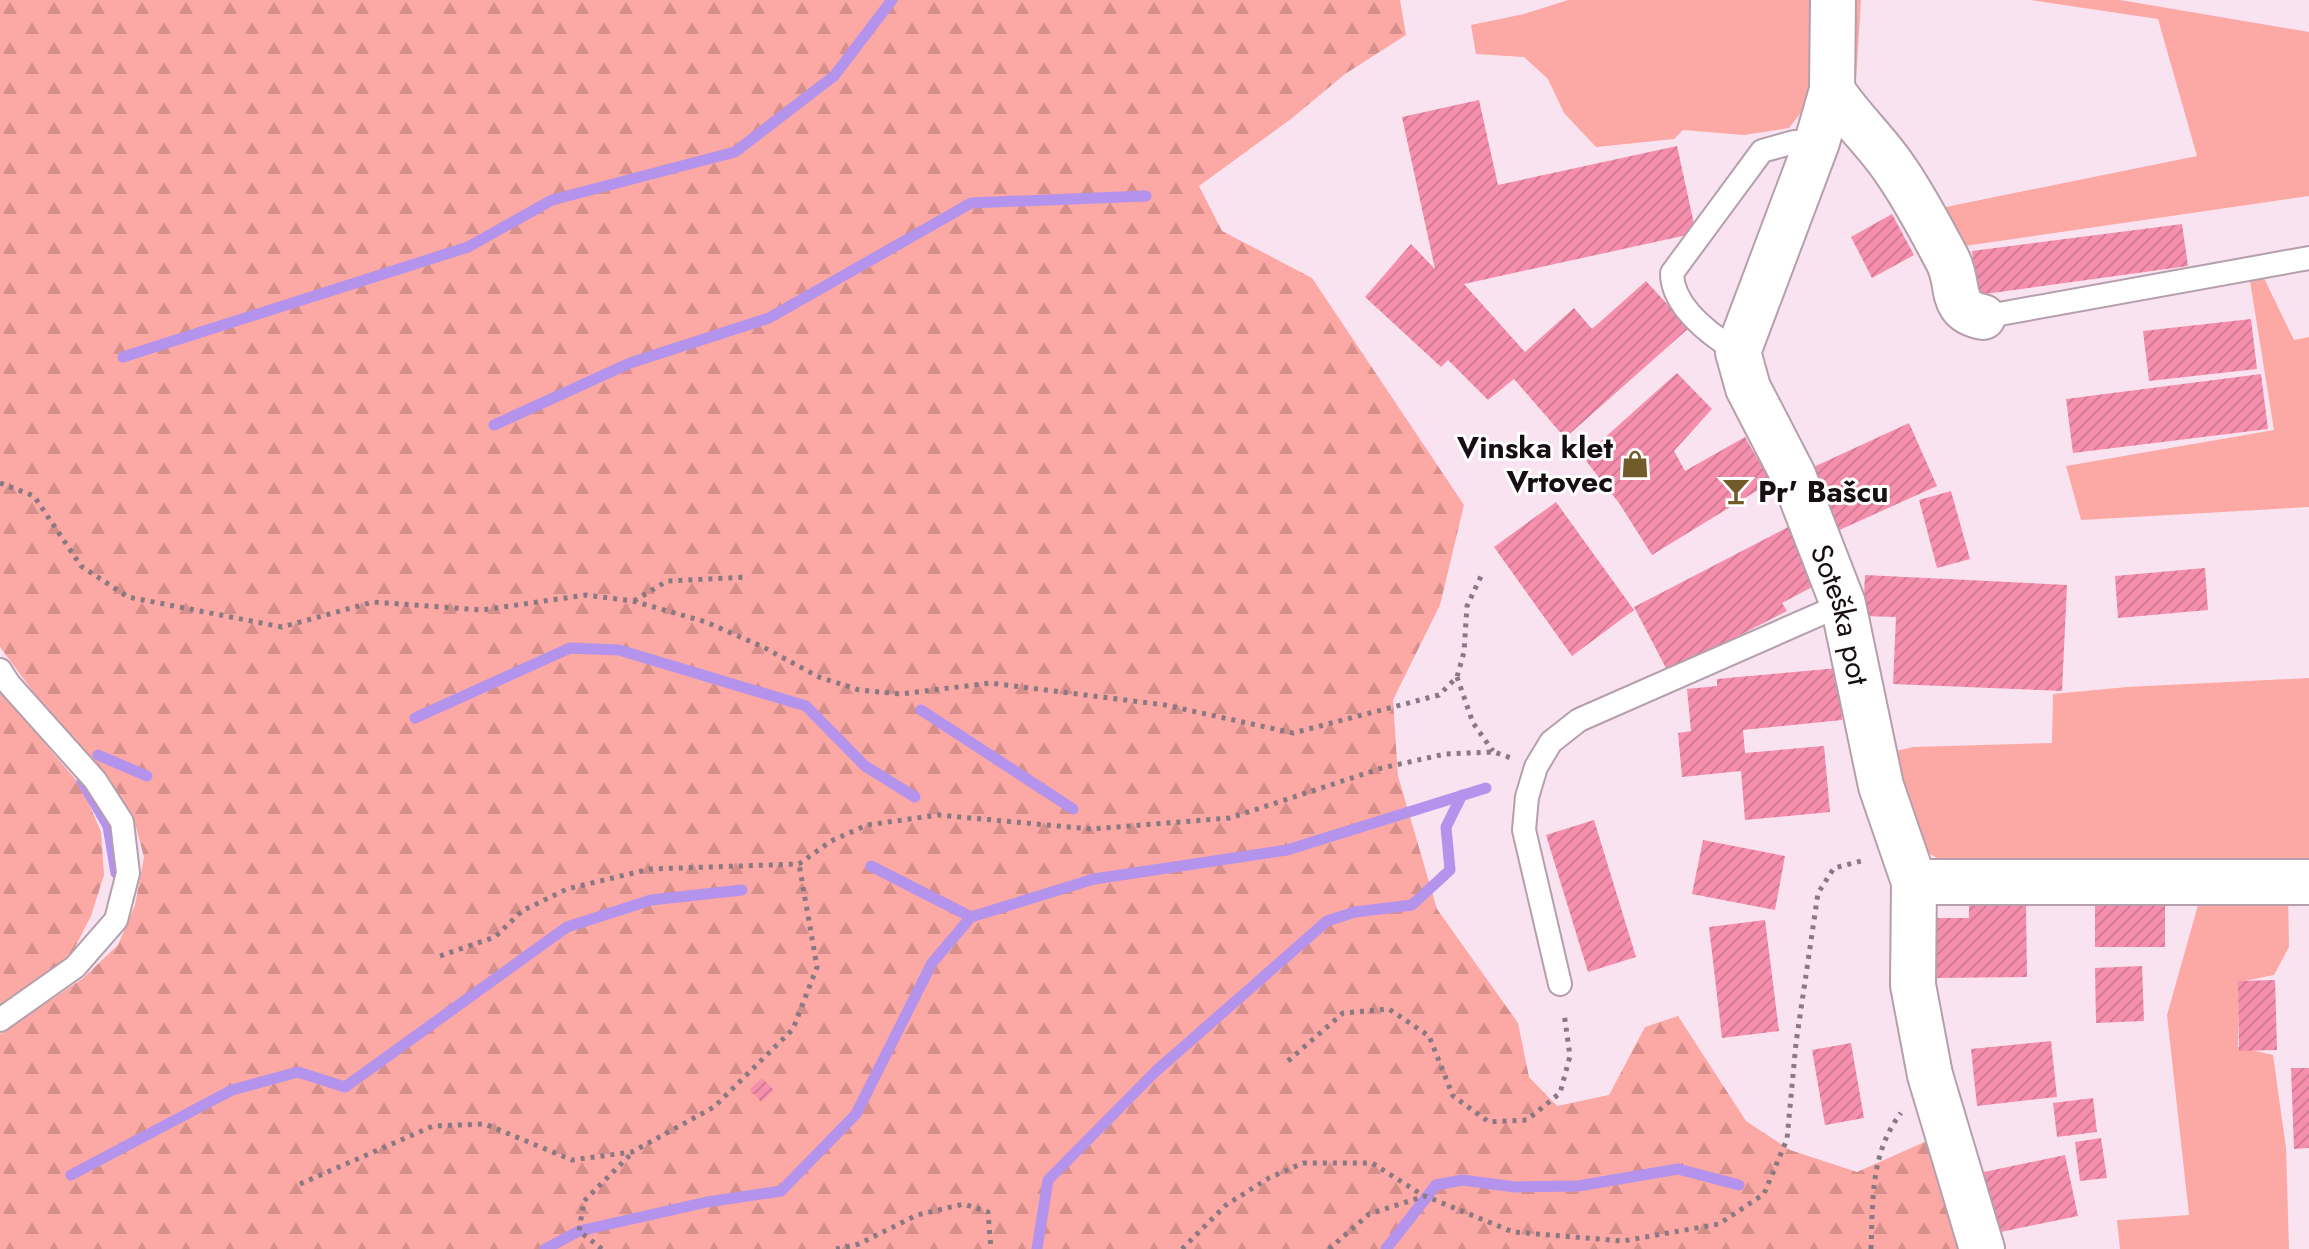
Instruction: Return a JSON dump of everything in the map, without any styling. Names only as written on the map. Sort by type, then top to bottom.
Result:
[{"type":"street","points":[[1738,352],[1817,142],[1832,90],[1833,0]]},
{"type":"street","points":[[1832,90],[1847,113],[1894,168],[1950,264],[1959,303],[1964,311],[1983,317]]},
{"type":"street","name":"Soteška pot","points":[[1738,352],[1748,388],[1793,475],[1843,604],[1881,786],[1910,872],[1913,985],[1930,1075],[1982,1249]]},
{"type":"street","points":[[1910,872],[2309,882]]},
{"type":"lane","points":[[1738,352],[1708,333],[1672,288],[1672,273],[1762,151],[1794,142],[1817,142]]},
{"type":"lane","points":[[1983,317],[2309,258]]},
{"type":"lane","points":[[1560,984],[1524,830],[1527,797],[1536,767],[1551,742],[1579,720],[1843,604]]},
{"type":"lane","points":[[0,670],[95,780],[122,822],[128,873],[116,920],[75,967],[0,1020]]},
{"type":"path","points":[[0,483],[34,496],[81,566],[128,597],[282,627],[373,602],[482,610],[586,595],[633,601],[706,622],[761,646],[819,677],[859,690],[901,694],[990,683],[1165,705],[1293,733],[1439,695],[1457,677],[1464,652],[1467,606],[1483,572]]},
{"type":"path","points":[[633,601],[667,581],[746,577]]},
{"type":"path","points":[[1457,677],[1473,723],[1494,752]]},
{"type":"path","points":[[440,956],[495,937],[522,911],[567,889],[650,869],[799,864],[831,841],[867,825],[938,815],[1091,829],[1230,818],[1382,768],[1445,754],[1494,752],[1536,767]]},
{"type":"path","points":[[1182,1249],[1226,1205],[1269,1178],[1303,1163],[1372,1163],[1425,1196],[1513,1232],[1623,1241],[1719,1224],[1764,1194],[1787,1139],[1796,1043],[1818,893],[1834,868],[1863,860],[1910,872]]},
{"type":"path","points":[[602,1249],[579,1231],[584,1201],[632,1152],[714,1107],[793,1029],[817,967],[799,864]]},
{"type":"path","points":[[1288,1061],[1343,1013],[1389,1009],[1429,1036],[1453,1096],[1489,1122],[1527,1120],[1560,1093],[1570,1056],[1560,984]]},
{"type":"path","points":[[1871,1249],[1874,1168],[1888,1129],[1930,1075]]},
{"type":"path","points":[[300,1184],[433,1126],[485,1124],[572,1160],[632,1152]]},
{"type":"path","points":[[1329,1249],[1369,1214],[1425,1196]]},
{"type":"path","points":[[836,1249],[859,1244],[917,1215],[964,1204],[988,1212],[991,1249]]},
{"type":"green space","points":[[0,0],[1400,0],[1406,35],[1345,74],[1291,119],[1199,186],[1222,231],[1312,278],[1464,505],[1440,605],[1393,700],[1398,776],[1437,909],[1518,1023],[1529,1077],[1557,1106],[1609,1095],[1645,1027],[1678,1016],[1746,1121],[1790,1150],[1857,1172],[1929,1140],[1963,1249],[0,1249],[0,1034],[82,979],[118,945],[135,905],[144,857],[133,816],[0,647]]},
{"type":"green space","points":[[1568,0],[1816,0],[1813,97],[1789,128],[1744,135],[1683,130],[1674,139],[1596,147],[1564,113],[1548,79],[1524,57],[1476,54],[1471,25],[1524,14]]},
{"type":"green space","points":[[1843,0],[1861,0],[1855,96],[1867,99],[1877,114],[1852,110]]},
{"type":"green space","points":[[2031,0],[2120,0],[2309,32],[2309,196],[1958,247],[1931,210],[2197,156],[2158,19]]},
{"type":"green space","points":[[2261,272],[2294,340],[2309,337],[2309,507],[2081,520],[2066,466],[2274,430],[2249,275]]},
{"type":"green space","points":[[2309,678],[2309,871],[1942,861],[1923,850],[1892,752],[1913,747],[2052,743],[2053,694]]},
{"type":"green space","points":[[0,691],[82,787],[101,832],[104,875],[91,916],[70,957],[31,990],[0,1009]]},
{"type":"green space","points":[[2288,893],[2289,947],[2274,975],[2239,982],[2238,1047],[2273,1055],[2286,1148],[2289,1249],[2120,1249],[2117,1220],[2189,1215],[2167,1015],[2200,898]]},
{"type":"building","points":[[1479,100],[1498,185],[1677,146],[1696,233],[1464,284],[1525,352],[1574,308],[1592,329],[1646,281],[1689,328],[1565,438],[1514,379],[1488,400],[1448,360],[1441,367],[1365,297],[1411,244],[1435,269],[1402,117]]},
{"type":"building","points":[[1892,214],[1914,255],[1872,278],[1851,237]]},
{"type":"building","points":[[2182,224],[2188,266],[1978,295],[1972,251]]},
{"type":"building","points":[[2251,319],[2257,369],[2149,381],[2143,331]]},
{"type":"building","name":"Vinska klet Vrtovec","points":[[1677,373],[1712,409],[1674,451],[1685,471],[1745,437],[1771,482],[1652,555],[1619,503],[1583,457]]},
{"type":"building","points":[[2261,374],[2268,429],[2073,453],[2066,399]]},
{"type":"building","points":[[1909,423],[1937,486],[1835,532],[1807,470]]},
{"type":"building","points":[[1951,491],[1970,559],[1937,568],[1919,500]]},
{"type":"building","points":[[1556,502],[1634,610],[1572,656],[1494,547]]},
{"type":"building","points":[[1798,522],[1827,579],[1782,603],[1787,611],[1668,672],[1634,607]]},
{"type":"building","points":[[2205,568],[2208,610],[2118,618],[2115,576]]},
{"type":"building","points":[[1865,575],[2067,585],[2062,691],[1893,684],[1896,617],[1863,616]]},
{"type":"building","points":[[1838,668],[1842,720],[1743,730],[1745,753],[1824,746],[1830,812],[1745,820],[1741,771],[1682,777],[1678,733],[1691,731],[1687,689],[1717,686],[1717,679]]},
{"type":"building","points":[[1594,820],[1636,957],[1588,972],[1546,835]]},
{"type":"building","points":[[1703,840],[1785,856],[1775,910],[1692,894]]},
{"type":"building","points":[[2095,894],[2165,894],[2165,947],[2095,947]]},
{"type":"building","points":[[1969,904],[2026,904],[2027,977],[1934,978],[1933,918],[1969,918]]},
{"type":"building","points":[[1765,920],[1779,1031],[1722,1038],[1709,927]]},
{"type":"building","points":[[2142,966],[2144,1021],[2096,1023],[2095,968]]},
{"type":"building","points":[[2275,980],[2277,1050],[2239,1051],[2238,981]]},
{"type":"building","points":[[2051,1041],[2057,1097],[1977,1106],[1971,1049]]},
{"type":"building","points":[[1851,1043],[1864,1118],[1825,1125],[1812,1050]]},
{"type":"building","points":[[2291,1068],[2309,1068],[2309,1148],[2294,1149]]},
{"type":"building","points":[[762,1078],[774,1090],[761,1102],[750,1089]]},
{"type":"building","points":[[2093,1098],[2097,1132],[2057,1137],[2053,1103]]},
{"type":"building","points":[[2101,1138],[2107,1178],[2080,1181],[2075,1142]]},
{"type":"building","points":[[2065,1155],[2078,1216],[1996,1233],[1984,1172]]},
{"type":"waterway","points":[[123,357],[468,247],[552,200],[735,152],[834,76],[892,0]]},
{"type":"waterway","points":[[494,425],[630,363],[769,318],[971,203],[1146,196]]},
{"type":"waterway","points":[[415,718],[570,648],[619,650],[806,706],[865,766],[915,797]]},
{"type":"waterway","points":[[921,710],[1073,809]]},
{"type":"waterway","points":[[98,755],[147,776]]},
{"type":"waterway","points":[[82,781],[108,826],[116,873]]},
{"type":"waterway","points":[[545,1249],[579,1231],[707,1202],[781,1191],[856,1114],[932,963],[971,917],[1094,879],[1287,850],[1486,788]]},
{"type":"waterway","points":[[1037,1249],[1048,1180],[1156,1071],[1327,921],[1355,912],[1412,905],[1450,870],[1446,827],[1462,795]]},
{"type":"waterway","points":[[871,866],[971,917]]},
{"type":"waterway","points":[[71,1175],[232,1090],[298,1072],[345,1087],[567,927],[651,900],[742,890]]},
{"type":"waterway","points":[[1386,1249],[1436,1185],[1462,1180],[1515,1187],[1578,1186],[1678,1169],[1739,1185]]},
{"type":"place","name":"Vinska klet Vrtovec","points":[[1635,464]]},
{"type":"place","name":"Pr' Bašcu","points":[[1736,491]]}]
